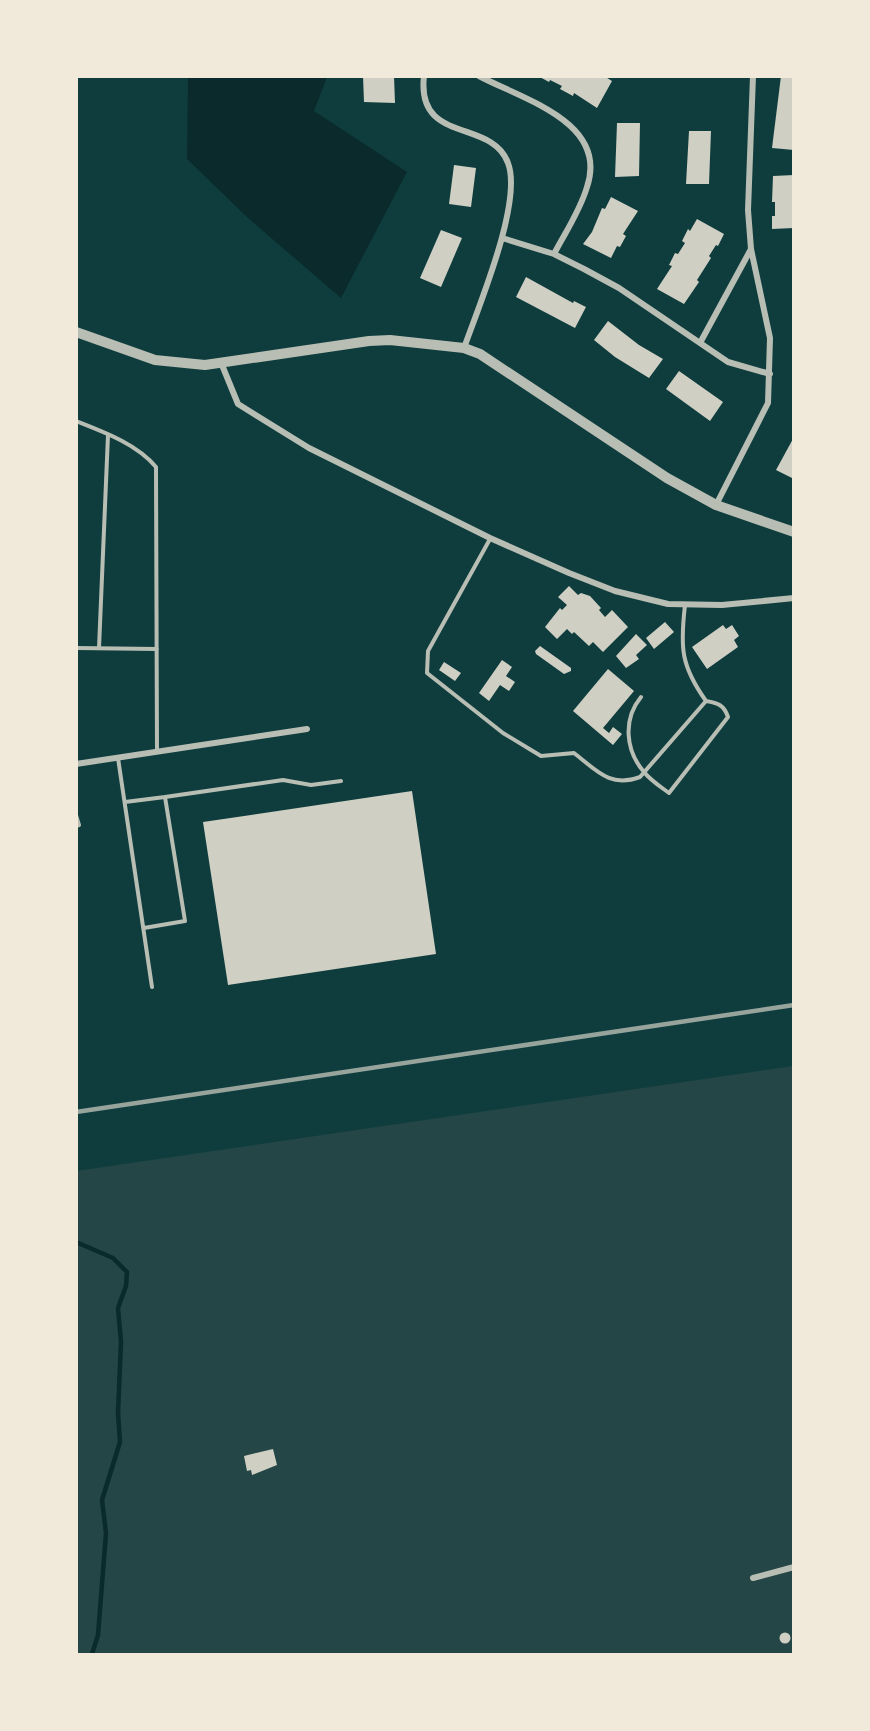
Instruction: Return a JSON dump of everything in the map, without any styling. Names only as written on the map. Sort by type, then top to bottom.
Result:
[{"type":"street","points":[[424,76],[427,104],[439,121],[492,142],[505,155],[511,173],[502,238],[464,348]]},
{"type":"street","points":[[479,76],[567,122],[582,138],[588,150],[591,164],[588,185],[554,254]]},
{"type":"street","points":[[716,505],[765,412],[770,374],[770,338],[751,249],[748,172],[753,76]]},
{"type":"street","points":[[502,238],[554,254],[619,288],[700,344],[742,368],[770,374]]},
{"type":"street","points":[[700,344],[751,249]]},
{"type":"street","points":[[76,332],[155,360],[176,363],[222,364],[369,340],[464,348],[500,365],[667,478],[716,505],[794,532]]},
{"type":"street","points":[[222,364],[238,404],[309,448],[490,538],[615,591],[647,601],[685,605],[794,598]]},
{"type":"street","points":[[76,764],[307,729]]},
{"type":"street","points":[[753,1578],[794,1567]]},
{"type":"lane","points":[[76,422],[108,434],[150,459],[156,467],[157,752]]},
{"type":"lane","points":[[99,648],[108,434]]},
{"type":"lane","points":[[490,538],[428,651],[427,673],[503,733],[541,756],[574,753],[607,778],[626,782],[644,773],[706,701]]},
{"type":"lane","points":[[640,697],[630,712],[628,734],[637,761],[644,773],[669,794],[726,723],[728,717],[725,709],[719,704],[706,701],[684,664],[681,643],[685,605]]},
{"type":"lane","points":[[76,648],[157,649]]},
{"type":"lane","points":[[118,758],[152,987]]},
{"type":"lane","points":[[125,802],[283,780],[311,785],[341,780]]},
{"type":"lane","points":[[144,928],[185,921],[165,797]]},
{"type":"lane","points":[[76,815],[79,825],[76,826]]},
{"type":"shaded area","points":[[188,77],[327,77],[314,111],[407,172],[341,298],[248,218],[187,159]]},
{"type":"shaded area","points":[[793,1066],[793,1654],[77,1654],[76,1171]]},
{"type":"building","points":[[363,76],[394,76],[395,103],[364,102]]},
{"type":"building","points":[[538,76],[604,76],[612,81],[597,108],[574,93],[573,96],[560,89],[562,86]]},
{"type":"building","points":[[781,76],[794,76],[794,150],[772,148]]},
{"type":"building","points":[[617,123],[640,123],[639,176],[615,177]]},
{"type":"building","points":[[689,131],[711,131],[709,184],[686,184]]},
{"type":"building","points":[[454,165],[476,168],[471,207],[449,204]]},
{"type":"building","points":[[794,175],[794,228],[772,229],[772,216],[775,216],[775,202],[772,202],[773,176]]},
{"type":"building","points":[[611,197],[638,211],[623,234],[626,236],[620,247],[617,246],[611,258],[583,244],[592,232],[602,208],[605,209]]},
{"type":"building","points":[[697,219],[724,234],[718,246],[716,245],[709,256],[711,258],[697,280],[699,282],[684,304],[657,289],[672,266],[669,265],[675,253],[678,254],[685,243],[682,241],[688,229],[690,231]]},
{"type":"building","points":[[441,230],[462,238],[441,287],[420,278]]},
{"type":"building","points":[[526,277],[573,303],[574,301],[586,307],[575,328],[516,297]]},
{"type":"building","points":[[608,321],[639,345],[663,359],[649,378],[615,357],[594,340]]},
{"type":"building","points":[[679,371],[723,402],[710,421],[666,389]]},
{"type":"building","points":[[794,437],[794,479],[776,470]]},
{"type":"building","points":[[569,586],[578,595],[581,593],[590,596],[601,608],[599,610],[605,617],[612,610],[628,627],[603,652],[593,642],[589,646],[574,632],[572,634],[567,629],[557,639],[545,627],[560,608],[562,610],[567,605],[558,597]]},
{"type":"building","points":[[665,622],[674,632],[654,649],[646,638]]},
{"type":"building","points":[[723,625],[726,629],[732,625],[739,636],[734,640],[738,647],[707,669],[692,647]]},
{"type":"building","points":[[636,634],[647,645],[636,655],[639,659],[626,668],[616,656]]},
{"type":"building","points":[[540,646],[571,668],[571,671],[564,674],[536,654],[535,651]]},
{"type":"building","points":[[502,660],[512,667],[506,676],[515,682],[509,691],[500,685],[489,701],[479,693]]},
{"type":"building","points":[[444,662],[461,673],[455,681],[439,670]]},
{"type":"building","points":[[608,669],[634,691],[603,728],[609,733],[613,727],[622,734],[613,745],[573,711]]},
{"type":"building","points":[[412,791],[436,954],[228,985],[203,822]]},
{"type":"building","points":[[273,1449],[277,1465],[252,1475],[251,1470],[247,1471],[244,1456]]},
{"type":"building","points":[[785,1633],[789,1634],[789,1642],[785,1643],[781,1642],[780,1638],[781,1634]]},
{"type":"waterway","points":[[76,1242],[113,1258],[127,1272],[126,1286],[118,1308],[121,1342],[118,1413],[120,1442],[102,1500],[106,1533],[98,1635],[92,1654]]},
{"type":"railway","points":[[76,1112],[794,1005]]}]
